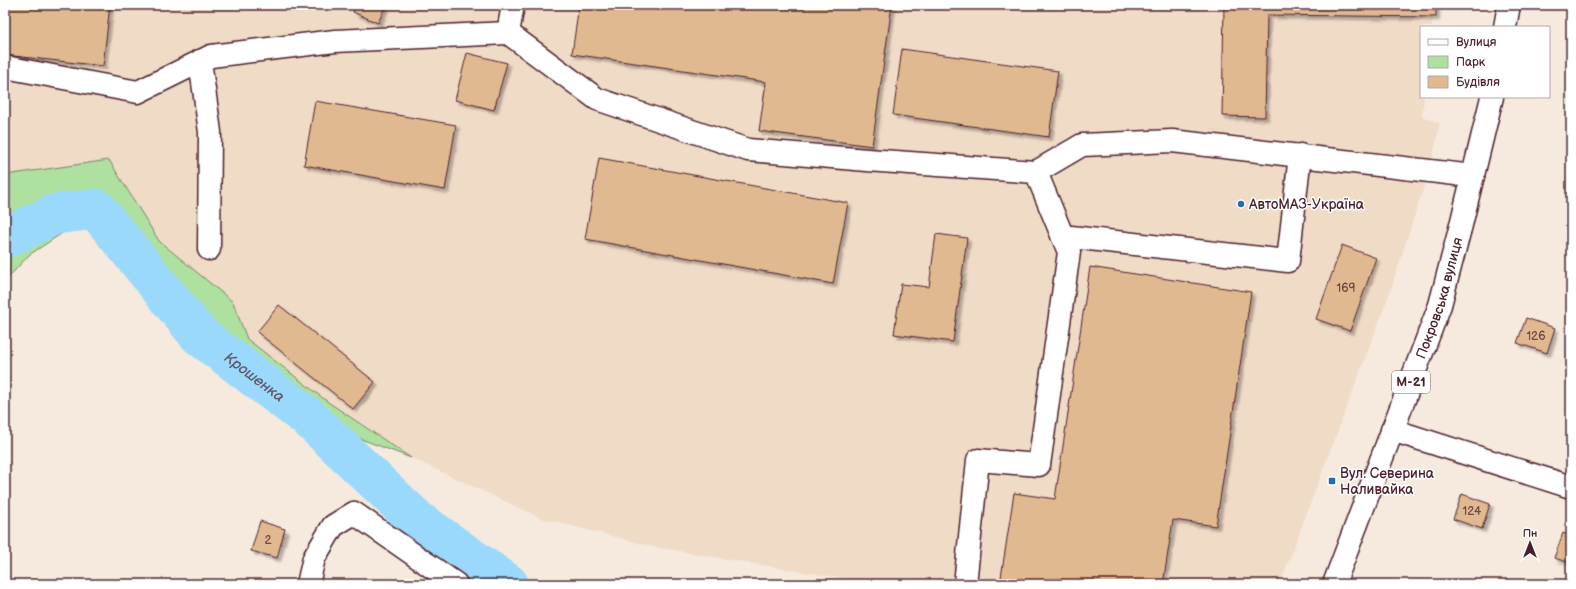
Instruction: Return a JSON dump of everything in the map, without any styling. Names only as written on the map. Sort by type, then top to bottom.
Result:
[{"type":"main road","points":[[508,33],[513,5]]},
{"type":"main road","points":[[1505,26],[1509,5]]},
{"type":"main road","points":[[5,67],[138,92],[212,56],[335,41],[508,33],[597,99],[748,150],[1036,172],[1082,144],[1172,141],[1473,176]]},
{"type":"main road","points":[[200,61],[210,132],[209,249]]},
{"type":"main road","name":"Покровська вулиця","points":[[1334,584],[1440,305],[1492,98]]},
{"type":"main road","points":[[1062,236],[1288,261],[1300,155]]},
{"type":"main road","points":[[965,584],[978,460],[1038,465],[1069,252],[1036,172]]},
{"type":"main road","points":[[1392,430],[1571,487]]},
{"type":"main road","points":[[308,584],[314,558],[333,526],[354,513],[456,584]]},
{"type":"shaded area","points":[[5,5],[1435,5],[1432,26],[1420,26],[1420,98],[1424,98],[1422,116],[1440,124],[1430,168],[1389,295],[1280,584],[875,584],[654,547],[541,518],[411,458],[328,402],[247,339],[233,302],[159,241],[109,160],[5,175]]},
{"type":"green space","points":[[109,160],[159,241],[233,302],[247,339],[328,402],[411,458],[311,420],[199,335],[97,210],[29,255],[5,281],[5,175]]},
{"type":"building","points":[[5,5],[110,5],[103,66],[5,55]]},
{"type":"building","points":[[356,5],[386,5],[378,23],[353,12]]},
{"type":"building","points":[[579,5],[892,5],[872,146],[759,131],[766,82],[572,54]]},
{"type":"building","points":[[1224,5],[1436,5],[1436,17],[1267,15],[1265,117],[1222,116]]},
{"type":"building","points":[[902,49],[1058,71],[1049,137],[893,115]]},
{"type":"building","points":[[467,53],[507,63],[494,110],[455,100]]},
{"type":"building","points":[[315,101],[456,125],[445,190],[304,165]]},
{"type":"building","points":[[599,158],[848,203],[833,284],[585,239]]},
{"type":"building","points":[[936,234],[967,238],[953,342],[894,334],[901,284],[929,287]]},
{"type":"building","points":[[1342,245],[1376,258],[1350,331],[1316,319]]},
{"type":"building","points":[[1090,267],[1251,292],[1216,526],[1173,520],[1163,584],[1000,584],[1014,493],[1055,499]]},
{"type":"building","points":[[279,305],[375,382],[353,409],[257,332]]},
{"type":"building","points":[[1526,318],[1555,328],[1547,353],[1517,343]]},
{"type":"building","points":[[1462,494],[1490,504],[1482,529],[1453,519]]},
{"type":"building","points":[[260,521],[285,529],[277,558],[251,551]]},
{"type":"building","points":[[1563,533],[1571,536],[1571,563],[1554,558]]},
{"type":"waterway","name":"Крошенка","points":[[5,238],[55,214],[96,209],[199,335],[311,420],[418,521],[508,584]]},
{"type":"place","name":"АвтоМАЗ-Україна","points":[[1241,204]]},
{"type":"place","name":"Вул. Северина Наливайка","points":[[1332,481]]}]
